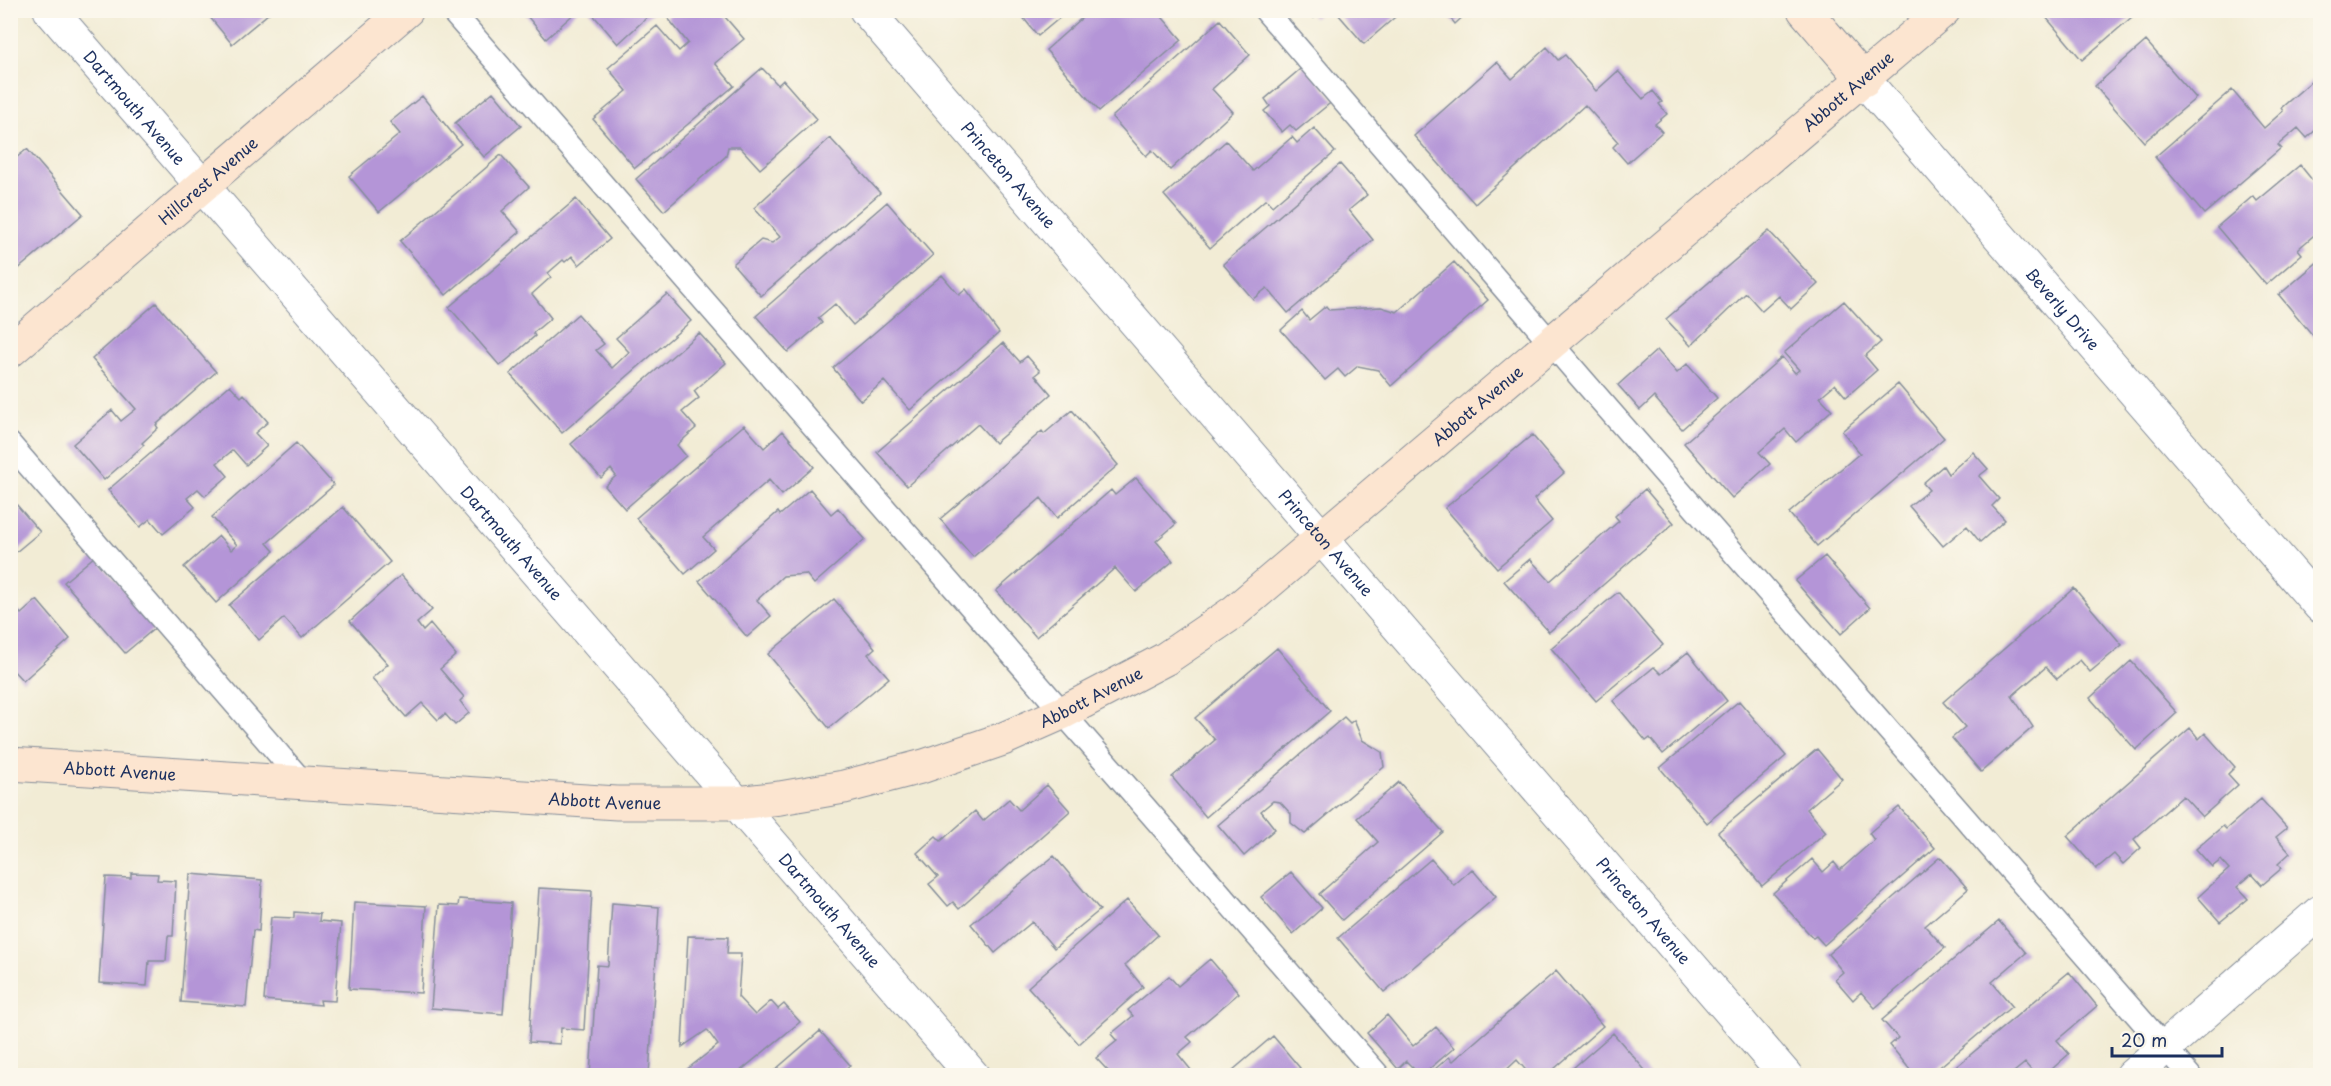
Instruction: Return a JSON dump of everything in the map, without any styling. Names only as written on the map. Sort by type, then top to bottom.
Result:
[{"type":"street","name":"Dartmouth Avenue","points":[[50,10],[973,1076]]},
{"type":"street","name":"Hillcrest Avenue","points":[[10,351],[407,10]]},
{"type":"street","name":"Princeton Avenue","points":[[866,10],[1786,1076]]},
{"type":"street","name":"Beverly Drive","points":[[1804,10],[2320,606]]},
{"type":"street","name":"Abbott Avenue","points":[[10,764],[617,803],[736,803],[844,787],[924,766],[1003,739],[1062,713],[1165,659],[1234,612],[1944,10]]},
{"type":"street","points":[[2132,1076],[2320,912]]},
{"type":"lane","points":[[451,10],[1379,1076]]},
{"type":"lane","points":[[1265,10],[1550,343],[2190,1076]]},
{"type":"lane","points":[[10,444],[302,781]]},
{"type":"building","points":[[204,10],[267,10],[269,13],[232,44]]},
{"type":"building","points":[[522,10],[578,10],[546,39]]},
{"type":"building","points":[[589,10],[655,10],[618,44]]},
{"type":"building","points":[[675,10],[719,10],[744,39],[715,63],[734,86],[635,168],[593,119],[627,91],[608,68],[657,26],[679,51],[688,43],[667,17]]},
{"type":"building","points":[[1017,10],[1069,10],[1038,36]]},
{"type":"building","points":[[1091,10],[1156,10],[1182,40],[1099,111],[1046,50]]},
{"type":"building","points":[[1307,10],[1323,10],[1314,18]]},
{"type":"building","points":[[1342,10],[1421,10],[1415,16],[1402,11],[1364,44],[1338,14]]},
{"type":"building","points":[[1444,10],[1470,10],[1455,24]]},
{"type":"building","points":[[2040,10],[2140,10],[2082,60]]},
{"type":"building","points":[[1220,20],[1250,55],[1212,89],[1233,112],[1170,170],[1152,150],[1146,156],[1112,117]]},
{"type":"building","points":[[2146,41],[2196,98],[2144,142],[2095,86]]},
{"type":"building","points":[[1547,47],[1558,60],[1565,55],[1596,91],[1618,71],[1643,99],[1653,91],[1662,102],[1659,104],[1667,114],[1655,124],[1662,132],[1627,163],[1613,147],[1618,142],[1585,105],[1475,204],[1414,136],[1497,62],[1512,79]]},
{"type":"building","points":[[1305,65],[1334,100],[1296,131],[1290,125],[1282,132],[1264,111],[1270,106],[1265,99]]},
{"type":"building","points":[[762,68],[778,85],[783,80],[817,119],[760,169],[740,147],[728,147],[726,156],[664,211],[636,179]]},
{"type":"building","points":[[2314,79],[2320,87],[2320,126],[2307,138],[2298,128],[2278,145],[2281,148],[2204,214],[2155,157],[2232,90],[2264,128],[2283,111],[2281,108]]},
{"type":"building","points":[[493,92],[521,126],[484,157],[455,123]]},
{"type":"building","points":[[422,96],[461,144],[379,212],[349,176],[400,134],[390,122]]},
{"type":"building","points":[[1314,128],[1335,152],[1272,206],[1266,199],[1210,248],[1164,195],[1226,141],[1253,171],[1292,137],[1297,143]]},
{"type":"building","points":[[830,138],[880,193],[761,296],[733,264],[761,240],[772,243],[780,237],[754,208]]},
{"type":"building","points":[[27,149],[83,214],[10,276],[10,163]]},
{"type":"building","points":[[501,155],[529,187],[502,211],[520,232],[446,295],[400,241]]},
{"type":"building","points":[[1340,164],[1367,195],[1349,210],[1373,240],[1288,313],[1267,288],[1253,299],[1223,264]]},
{"type":"building","points":[[2300,165],[2317,186],[2320,183],[2320,230],[2298,249],[2302,254],[2266,285],[2217,227],[2253,196],[2257,201]]},
{"type":"building","points":[[576,199],[610,239],[579,265],[572,256],[565,262],[563,260],[548,273],[551,277],[532,294],[551,318],[533,333],[535,336],[500,366],[449,307]]},
{"type":"building","points":[[887,202],[933,255],[853,325],[835,304],[818,318],[822,323],[788,352],[756,316]]},
{"type":"building","points":[[1769,231],[1818,284],[1791,309],[1779,296],[1762,311],[1746,293],[1691,346],[1666,319]]},
{"type":"building","points":[[2320,260],[2320,344],[2279,295]]},
{"type":"building","points":[[1454,262],[1488,300],[1391,386],[1378,370],[1358,366],[1345,377],[1338,369],[1325,380],[1281,330],[1302,311],[1309,320],[1326,306],[1329,310],[1381,307],[1397,312]]},
{"type":"building","points":[[942,275],[959,295],[966,289],[999,333],[910,410],[884,381],[861,401],[833,368]]},
{"type":"building","points":[[667,294],[691,321],[562,433],[510,374],[578,314],[604,344],[596,350],[612,368],[629,352],[616,338]]},
{"type":"building","points":[[1844,301],[1881,342],[1865,356],[1877,370],[1846,397],[1835,384],[1820,397],[1832,410],[1796,442],[1785,429],[1759,452],[1770,464],[1732,498],[1684,443],[1782,357],[1795,373],[1799,370],[1784,353]]},
{"type":"building","points":[[156,303],[216,372],[156,425],[158,428],[142,443],[144,445],[104,480],[73,444],[112,410],[121,421],[136,409],[92,359]]},
{"type":"building","points":[[699,333],[726,363],[694,391],[699,398],[682,412],[696,428],[677,445],[686,456],[625,509],[605,486],[616,476],[611,469],[601,478],[571,444]]},
{"type":"building","points":[[1003,343],[1020,362],[1027,356],[1040,371],[1035,375],[1051,394],[995,443],[978,424],[907,486],[877,452]]},
{"type":"building","points":[[1657,350],[1677,373],[1687,364],[1717,398],[1682,429],[1654,397],[1640,410],[1618,385]]},
{"type":"building","points":[[1898,384],[1944,438],[1817,546],[1789,513],[1860,453],[1842,431]]},
{"type":"building","points":[[230,385],[241,397],[244,394],[268,422],[255,433],[267,446],[246,465],[233,450],[217,463],[228,476],[205,496],[198,489],[187,498],[195,507],[163,534],[150,519],[140,527],[108,490]]},
{"type":"building","points":[[1072,410],[1118,465],[1057,518],[1041,498],[973,557],[940,519],[1042,431],[1044,434]]},
{"type":"building","points":[[744,425],[764,448],[783,431],[814,467],[782,495],[769,480],[703,537],[714,549],[685,574],[636,518]]},
{"type":"building","points":[[1532,435],[1564,473],[1534,499],[1552,521],[1497,568],[1445,508]]},
{"type":"building","points":[[296,443],[334,485],[267,543],[274,551],[216,603],[184,567],[219,536],[231,550],[237,545],[212,517]]},
{"type":"building","points":[[1973,452],[1988,469],[1979,476],[1999,499],[1992,506],[2005,520],[1980,542],[1967,526],[1943,546],[1909,506],[1929,490],[1923,483],[1943,466],[1948,474]]},
{"type":"building","points":[[1136,478],[1176,524],[1156,541],[1173,561],[1136,592],[1115,568],[1036,637],[996,591],[1111,490],[1115,495]]},
{"type":"building","points":[[810,489],[831,514],[838,508],[865,539],[814,584],[806,574],[783,576],[757,600],[771,616],[747,637],[699,581],[778,512],[780,515]]},
{"type":"building","points":[[1645,489],[1674,523],[1549,632],[1504,581],[1530,559],[1550,581],[1619,521],[1615,516]]},
{"type":"building","points":[[10,497],[40,532],[10,557]]},
{"type":"building","points":[[343,507],[390,562],[302,638],[284,618],[259,640],[229,605]]},
{"type":"building","points":[[95,556],[155,628],[125,653],[64,582]]},
{"type":"building","points":[[1825,556],[1870,608],[1841,634],[1795,581]]},
{"type":"building","points":[[401,575],[432,610],[417,623],[423,631],[430,624],[456,655],[440,669],[464,697],[460,701],[469,713],[455,725],[445,714],[438,720],[422,703],[406,717],[372,678],[388,664],[350,621]]},
{"type":"building","points":[[2074,588],[2122,645],[2090,672],[2080,660],[2057,679],[2046,667],[2012,696],[2033,727],[1981,772],[1952,738],[1965,727],[1943,702]]},
{"type":"building","points":[[1618,592],[1663,645],[1596,701],[1551,648]]},
{"type":"building","points":[[834,599],[875,648],[868,654],[889,678],[829,728],[768,654]]},
{"type":"building","points":[[37,600],[70,639],[23,681],[10,667],[10,602],[21,614]]},
{"type":"building","points":[[1277,648],[1330,711],[1206,817],[1172,777],[1215,740],[1195,718]]},
{"type":"building","points":[[1688,652],[1727,701],[1663,754],[1650,738],[1646,741],[1613,701],[1654,667],[1661,674]]},
{"type":"building","points":[[2131,661],[2177,713],[2136,750],[2090,698]]},
{"type":"building","points":[[1739,701],[1786,756],[1707,823],[1660,768]]},
{"type":"building","points":[[1344,717],[1350,723],[1354,720],[1362,740],[1382,752],[1384,767],[1305,834],[1291,823],[1291,814],[1280,802],[1273,801],[1261,811],[1275,829],[1244,856],[1218,825]]},
{"type":"building","points":[[2190,728],[2199,739],[2205,733],[2235,767],[2228,774],[2238,785],[2202,817],[2183,796],[2134,839],[2141,848],[2123,864],[2114,854],[2096,869],[2067,836]]},
{"type":"building","points":[[1817,749],[1842,779],[1807,809],[1826,832],[1762,886],[1718,832]]},
{"type":"building","points":[[1399,782],[1443,832],[1342,920],[1319,894],[1378,842],[1357,818]]},
{"type":"building","points":[[1047,785],[1070,811],[959,909],[953,902],[948,906],[929,884],[938,877],[917,853],[936,836],[941,841],[975,811],[983,821],[1009,799],[1019,810]]},
{"type":"building","points":[[2261,799],[2287,828],[2276,837],[2290,853],[2278,864],[2282,868],[2262,885],[2252,874],[2237,887],[2248,899],[2220,922],[2198,897],[2229,869],[2221,860],[2212,867],[2196,849],[2223,826],[2226,829]]},
{"type":"building","points":[[1899,807],[1935,848],[1824,945],[1816,936],[1813,938],[1773,893],[1812,859],[1823,872],[1834,862],[1840,870],[1874,840],[1869,833]]},
{"type":"building","points":[[1054,856],[1100,910],[1054,948],[1032,922],[995,953],[971,924]]},
{"type":"building","points":[[1940,857],[1968,889],[1925,926],[1945,948],[1875,1008],[1861,992],[1853,1000],[1835,979],[1843,972],[1828,954]]},
{"type":"building","points":[[1431,859],[1454,885],[1472,869],[1496,897],[1384,992],[1338,938]]},
{"type":"building","points":[[1291,872],[1322,908],[1293,934],[1261,897]]},
{"type":"building","points":[[131,873],[158,874],[157,880],[176,881],[173,936],[168,936],[166,961],[149,961],[147,986],[99,983],[106,877],[131,878]]},
{"type":"building","points":[[190,874],[262,880],[259,931],[253,930],[246,1007],[181,1002]]},
{"type":"building","points":[[539,888],[592,891],[584,1030],[561,1028],[560,1044],[529,1042]]},
{"type":"building","points":[[459,899],[511,903],[503,1014],[431,1008],[439,905],[458,906]]},
{"type":"building","points":[[1127,900],[1158,935],[1125,965],[1143,987],[1079,1044],[1028,987]]},
{"type":"building","points":[[354,902],[426,906],[421,993],[349,989]]},
{"type":"building","points":[[612,903],[659,907],[649,1076],[590,1076],[597,965],[608,966]]},
{"type":"building","points":[[294,912],[320,914],[319,921],[341,923],[335,1001],[320,1000],[321,1005],[264,1000],[271,917],[294,918]]},
{"type":"building","points":[[1999,921],[2026,953],[1992,982],[2012,1006],[1929,1076],[1915,1076],[1890,1045],[1898,1038],[1882,1020]]},
{"type":"building","points":[[688,936],[728,937],[727,954],[741,954],[738,997],[755,1015],[771,1001],[778,1009],[784,1004],[800,1022],[734,1076],[681,1074],[718,1045],[707,1030],[682,1047]]},
{"type":"building","points":[[1210,959],[1239,993],[1187,1037],[1192,1042],[1178,1054],[1196,1076],[1105,1076],[1109,1072],[1096,1058],[1117,1041],[1111,1034],[1133,1016],[1128,1010],[1169,976],[1178,986]]},
{"type":"building","points":[[1556,971],[1603,1026],[1546,1076],[1531,1076],[1517,1060],[1500,1076],[1427,1076],[1449,1057],[1453,1061]]},
{"type":"building","points":[[2069,972],[2097,1006],[2057,1040],[2069,1054],[2044,1076],[2036,1076],[2025,1063],[2009,1076],[1945,1076]]},
{"type":"building","points":[[1387,1015],[1413,1046],[1436,1027],[1454,1048],[1421,1076],[1406,1061],[1398,1069],[1367,1033]]},
{"type":"building","points":[[820,1031],[850,1065],[838,1076],[768,1076]]},
{"type":"building","points":[[1613,1033],[1650,1076],[1564,1076]]},
{"type":"building","points":[[1273,1036],[1300,1068],[1291,1076],[1238,1076],[1233,1070]]}]
